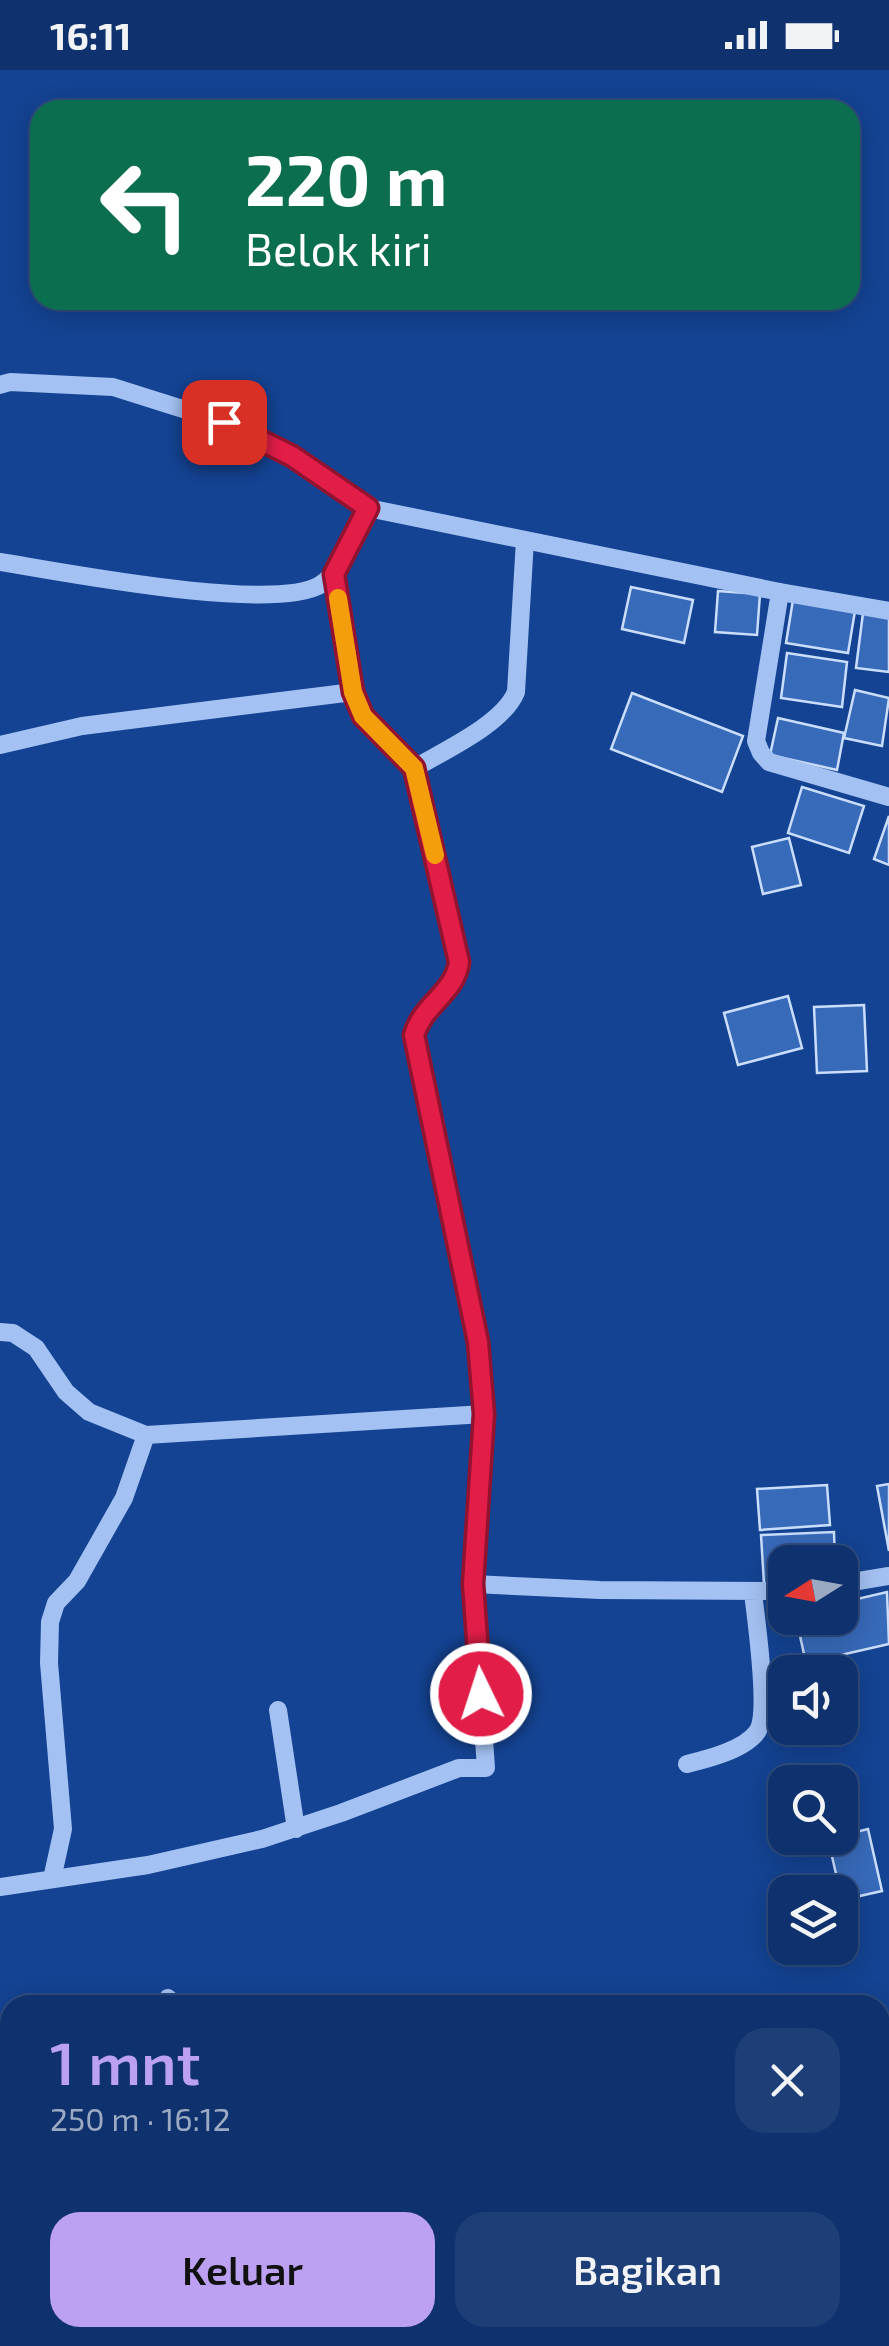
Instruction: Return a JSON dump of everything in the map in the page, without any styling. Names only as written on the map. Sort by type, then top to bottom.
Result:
[{"type":"street","points":[[0,385],[10,382],[113,387],[224,422],[292,456],[368,508],[889,611]]},
{"type":"street","points":[[0,562],[136,584],[264,596],[317,587],[334,574],[368,508]]},
{"type":"street","points":[[414,768],[464,739],[511,704],[516,692],[525,540]]},
{"type":"street","points":[[0,1887],[204,1853],[296,1829],[460,1768],[486,1768],[473,1584],[484,1414],[478,1342],[414,1035],[418,1022],[457,978],[459,962],[414,768],[363,716],[353,692],[334,574]]},
{"type":"street","points":[[780,592],[756,741],[761,752],[770,762],[889,797]]},
{"type":"street","points":[[0,745],[82,726],[353,692]]},
{"type":"street","points":[[0,1332],[13,1332],[36,1348],[66,1392],[89,1412],[146,1435],[484,1414]]},
{"type":"street","points":[[52,1879],[63,1829],[48,1663],[50,1622],[56,1603],[77,1581],[124,1498],[146,1435]]},
{"type":"street","points":[[858,1581],[889,1576]]},
{"type":"street","points":[[473,1584],[768,1592]]},
{"type":"street","points":[[687,1764],[719,1757],[757,1733],[764,1714],[753,1593]]},
{"type":"street","points":[[278,1710],[296,1829]]},
{"type":"building","points":[[631,587],[693,600],[684,643],[622,629]]},
{"type":"building","points":[[718,591],[760,594],[757,635],[715,632]]},
{"type":"building","points":[[793,600],[855,611],[848,653],[786,643]]},
{"type":"building","points":[[863,613],[889,616],[889,672],[856,668]]},
{"type":"building","points":[[787,653],[847,662],[842,707],[781,698]]},
{"type":"building","points":[[855,690],[889,698],[882,746],[844,738]]},
{"type":"building","points":[[632,693],[743,736],[722,792],[611,749]]},
{"type":"building","points":[[778,718],[844,733],[837,770],[770,755]]},
{"type":"building","points":[[802,787],[864,806],[849,853],[788,833]]},
{"type":"building","points":[[889,816],[889,865],[874,859]]},
{"type":"building","points":[[789,838],[801,885],[763,894],[752,847]]},
{"type":"building","points":[[788,996],[802,1048],[738,1065],[724,1013]]},
{"type":"building","points":[[864,1005],[867,1071],[817,1073],[814,1007]]},
{"type":"building","points":[[889,1484],[889,1551],[877,1486]]},
{"type":"building","points":[[827,1485],[830,1525],[760,1530],[757,1489]]},
{"type":"building","points":[[834,1532],[834,1545],[768,1545],[768,1584],[764,1584],[761,1535]]},
{"type":"building","points":[[887,1592],[889,1644],[841,1655],[804,1655],[800,1635],[858,1635],[858,1599]]},
{"type":"building","points":[[868,1829],[882,1891],[858,1896],[858,1875],[836,1875],[832,1855],[858,1855],[858,1832]]},
{"type":"slow traffic","points":[[338,598],[353,692],[363,716],[414,768],[435,855]]},
{"type":"route","points":[[224,422],[292,456],[368,508],[334,574],[353,692],[363,716],[414,768],[459,962],[457,978],[418,1022],[414,1035],[478,1342],[484,1414],[473,1584],[481,1694]]}]
